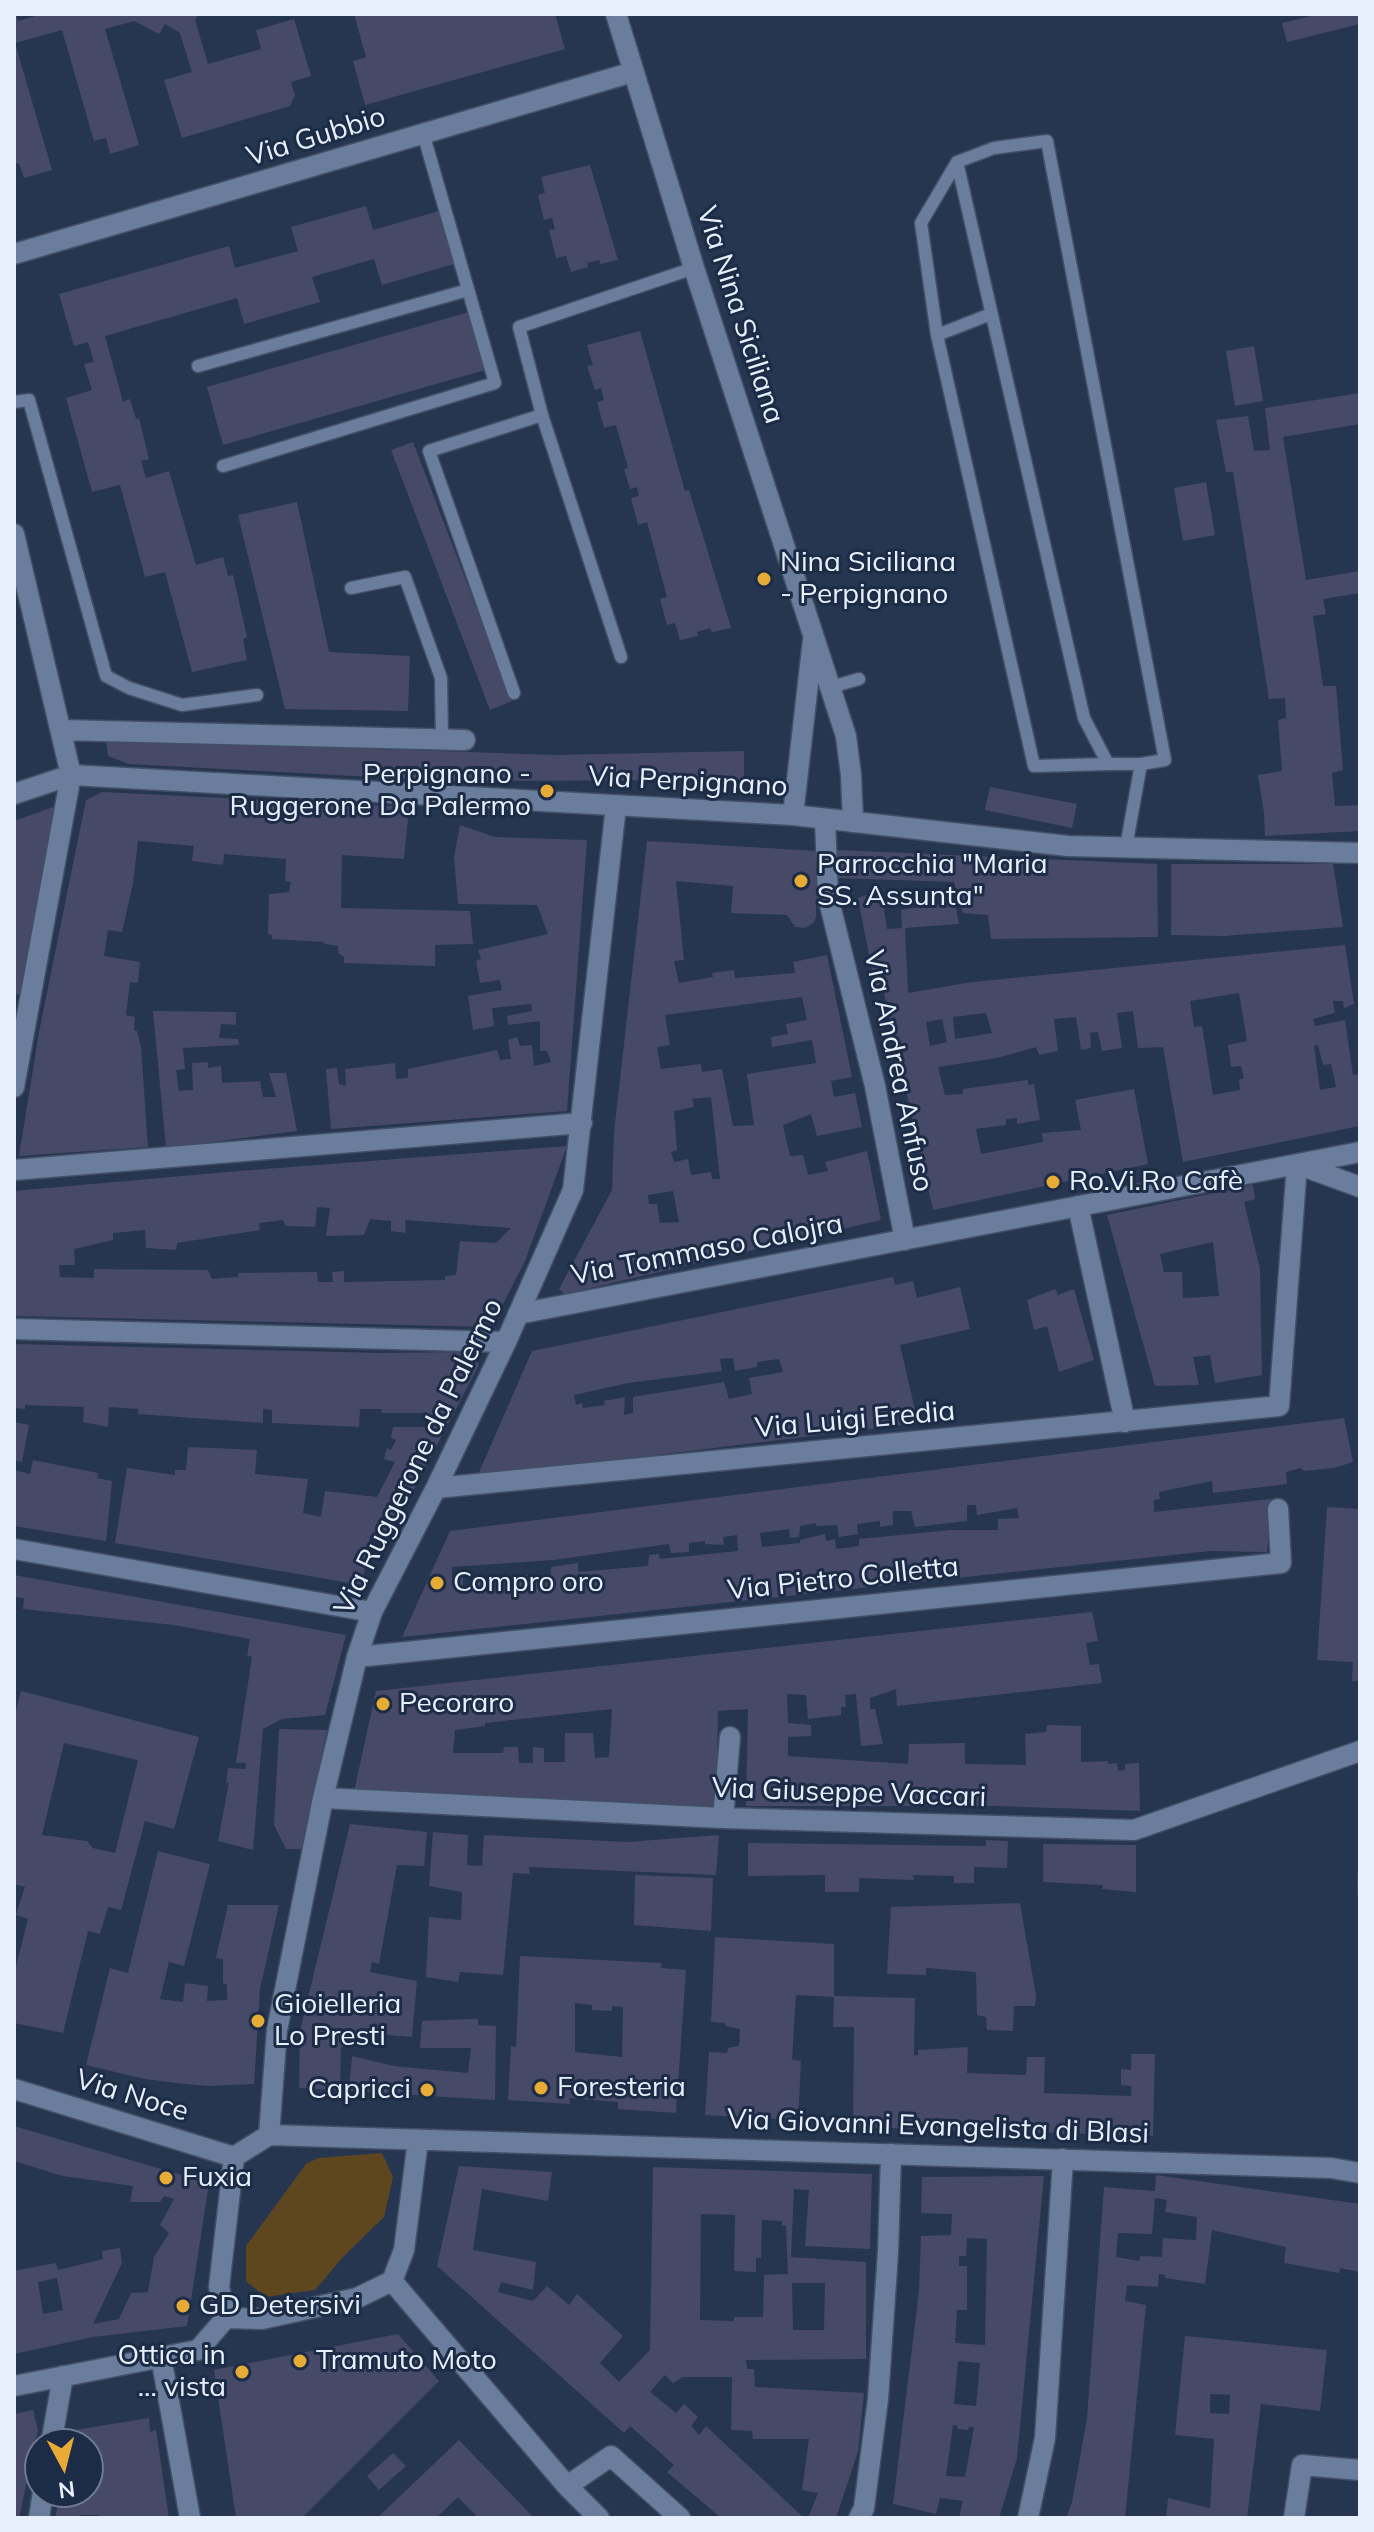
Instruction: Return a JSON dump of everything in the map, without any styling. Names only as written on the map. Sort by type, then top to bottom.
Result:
[{"type":"street","name":"Via Nina Siciliana","points":[[616,14],[694,268],[846,736],[853,822]]},
{"type":"street","name":"Via Gubbio","points":[[14,254],[633,72]]},
{"type":"street","points":[[14,534],[71,775],[22,1002],[14,1087]]},
{"type":"street","name":"Via Nina Siciliana","points":[[793,815],[814,632]]},
{"type":"street","points":[[61,730],[465,740]]},
{"type":"street","name":"Via Perpignano","points":[[14,794],[71,775],[793,815],[1068,846],[1360,853]]},
{"type":"street","name":"Via Ruggerone da Palermo","points":[[269,2135],[277,2030],[323,1798],[357,1657],[372,1612],[506,1342],[573,1190],[616,806]]},
{"type":"street","name":"Via Andrea Anfuso","points":[[825,819],[828,897],[875,1086],[905,1240]]},
{"type":"street","points":[[14,1170],[582,1123]]},
{"type":"street","name":"Via Tommaso Calojra","points":[[518,1314],[1360,1152]]},
{"type":"street","points":[[1297,1164],[1360,1187]]},
{"type":"street","name":"Via Luigi Eredia","points":[[436,1488],[1279,1406],[1297,1164]]},
{"type":"street","points":[[1078,1206],[1125,1422]]},
{"type":"street","points":[[14,1329],[506,1342]]},
{"type":"street","name":"Via Pietro Colletta","points":[[357,1657],[1281,1563],[1278,1509]]},
{"type":"street","points":[[14,1549],[372,1612]]},
{"type":"street","points":[[723,1818],[730,1737]]},
{"type":"street","name":"Via Giuseppe Vaccari","points":[[323,1798],[723,1818],[1134,1830],[1360,1751]]},
{"type":"street","name":"Via Noce","points":[[14,2089],[234,2157]]},
{"type":"street","points":[[226,2318],[219,2287],[234,2157],[269,2135]]},
{"type":"street","name":"Via Giovanni Evangelista di Blasi","points":[[269,2135],[1331,2168],[1360,2173]]},
{"type":"street","points":[[226,2318],[262,2319],[357,2298],[392,2281],[404,2250],[418,2140]]},
{"type":"street","points":[[859,2518],[864,2508],[878,2399],[891,2154]]},
{"type":"street","points":[[1028,2518],[1045,2438],[1063,2159]]},
{"type":"street","points":[[392,2281],[567,2486],[599,2518]]},
{"type":"street","points":[[14,2386],[198,2350],[226,2318]]},
{"type":"street","points":[[161,2357],[190,2518]]},
{"type":"street","points":[[54,2428],[63,2376]]},
{"type":"street","points":[[567,2486],[611,2456],[680,2518]]},
{"type":"street","points":[[1294,2518],[1302,2465],[1360,2470]]},
{"type":"lane","points":[[223,466],[495,383],[423,133]]},
{"type":"lane","points":[[1047,141],[1165,760],[1141,764],[1034,766],[937,335],[921,223],[957,162],[994,148],[1047,141]]},
{"type":"lane","points":[[957,162],[1084,718],[1108,764]]},
{"type":"lane","points":[[621,657],[542,415],[519,327],[694,268]]},
{"type":"lane","points":[[198,366],[468,290]]},
{"type":"lane","points":[[937,335],[991,314]]},
{"type":"lane","points":[[14,402],[29,400],[106,676],[129,688],[182,705],[257,695]]},
{"type":"lane","points":[[514,693],[429,451],[542,415]]},
{"type":"lane","points":[[351,588],[405,577],[441,678],[442,739]]},
{"type":"lane","points":[[831,687],[859,679]]},
{"type":"lane","points":[[1126,847],[1141,764]]},
{"type":"shaded area","points":[[382,2153],[393,2177],[384,2217],[315,2290],[265,2297],[246,2281],[246,2246],[306,2164],[318,2158]]},
{"type":"building","points":[[14,14],[18,21],[42,14],[199,14],[195,20],[208,64],[261,49],[256,30],[294,19],[311,76],[291,82],[295,95],[290,106],[182,138],[164,80],[192,72],[180,33],[165,24],[159,34],[134,21],[105,29],[139,145],[110,154],[106,138],[94,141],[62,30],[15,43],[52,170],[24,178],[19,163],[14,164]]},
{"type":"building","points":[[354,14],[555,14],[565,49],[365,105],[353,61],[366,57]]},
{"type":"building","points":[[1319,14],[1360,14],[1360,24],[1287,42],[1282,23]]},
{"type":"building","points":[[590,165],[618,260],[587,263],[588,267],[571,272],[566,256],[556,258],[549,230],[555,229],[552,218],[544,220],[538,195],[545,193],[541,177]]},
{"type":"building","points":[[366,206],[373,230],[439,211],[454,264],[382,285],[374,259],[312,277],[320,302],[244,324],[237,298],[105,336],[123,402],[130,399],[136,419],[139,418],[149,459],[141,461],[146,478],[169,471],[196,565],[223,557],[228,576],[233,575],[247,637],[243,639],[247,660],[192,672],[165,572],[145,577],[120,485],[92,492],[66,398],[92,390],[84,364],[94,362],[88,342],[74,346],[59,294],[229,246],[235,268],[298,251],[291,227]]},
{"type":"building","points":[[469,312],[485,370],[223,445],[207,387]]},
{"type":"building","points":[[640,331],[685,491],[689,490],[731,628],[712,632],[710,628],[697,632],[698,636],[680,640],[675,623],[667,625],[660,599],[667,597],[647,522],[638,525],[631,498],[639,496],[637,487],[630,489],[624,469],[628,468],[616,425],[604,428],[597,402],[604,400],[601,388],[595,390],[587,366],[593,365],[587,345]]},
{"type":"building","points":[[1254,346],[1263,401],[1235,406],[1226,351]]},
{"type":"building","points":[[1360,393],[1360,424],[1283,437],[1306,580],[1360,571],[1360,593],[1323,599],[1326,614],[1313,616],[1323,686],[1336,686],[1343,770],[1332,773],[1335,806],[1360,805],[1360,831],[1265,836],[1258,775],[1282,771],[1278,720],[1286,718],[1285,698],[1269,699],[1233,472],[1226,472],[1216,420],[1248,416],[1254,451],[1270,450],[1265,408]]},
{"type":"building","points":[[413,442],[512,701],[490,710],[391,450]]},
{"type":"building","points":[[1206,482],[1215,535],[1183,541],[1174,488]]},
{"type":"building","points":[[297,502],[329,652],[410,656],[408,711],[285,709],[238,515]]},
{"type":"building","points":[[106,740],[555,755],[744,751],[744,780],[449,781],[129,764],[108,756]]},
{"type":"building","points":[[990,787],[1077,804],[1072,828],[985,810]]},
{"type":"building","points":[[102,792],[409,807],[404,859],[342,855],[341,908],[470,911],[473,944],[435,945],[435,966],[344,963],[338,946],[324,942],[272,939],[272,935],[268,934],[269,894],[289,892],[291,882],[285,881],[286,859],[224,854],[223,865],[192,861],[194,846],[138,841],[122,932],[108,930],[104,956],[140,962],[138,983],[130,982],[126,1015],[135,1017],[134,1030],[141,1047],[148,1147],[19,1156],[39,1032],[86,800]]},
{"type":"building","points":[[56,806],[24,993],[14,995],[14,821]]},
{"type":"building","points":[[460,825],[495,837],[587,840],[567,1111],[331,1129],[326,1069],[337,1068],[339,1084],[346,1086],[345,1069],[395,1063],[396,1079],[408,1078],[408,1069],[497,1050],[500,1060],[511,1059],[508,1040],[517,1037],[520,1046],[532,1045],[534,1066],[551,1062],[547,1051],[540,1051],[540,1021],[508,1025],[507,1016],[532,1011],[531,1004],[492,1008],[494,1026],[473,1030],[468,996],[502,990],[500,980],[480,983],[476,961],[481,959],[478,950],[548,934],[537,905],[458,904],[454,857]]},
{"type":"building","points":[[647,841],[817,851],[816,917],[805,928],[795,927],[787,915],[731,913],[733,886],[676,881],[684,960],[674,961],[679,983],[734,970],[735,978],[795,973],[793,962],[827,955],[852,1077],[831,1081],[834,1097],[855,1093],[862,1127],[817,1136],[811,1114],[783,1125],[790,1156],[803,1155],[808,1175],[828,1171],[825,1162],[867,1151],[881,1220],[582,1290],[568,1297],[559,1289],[612,1190],[614,1132]],"holes":[[[802,997],[807,1020],[786,1024],[788,1034],[771,1037],[772,1047],[812,1040],[816,1063],[747,1074],[754,1125],[733,1126],[722,1069],[702,1072],[701,1064],[661,1069],[657,1047],[670,1045],[665,1015]],[[711,1097],[720,1179],[712,1179],[711,1172],[691,1175],[688,1159],[674,1162],[671,1152],[677,1150],[674,1111],[694,1107],[692,1099]],[[673,1191],[679,1222],[660,1223],[657,1204],[649,1204],[648,1195]]]},
{"type":"building","points":[[837,850],[1157,864],[1158,937],[991,939],[988,915],[963,913],[954,882],[837,878]]},
{"type":"building","points":[[1171,864],[1333,864],[1343,927],[1223,936],[1171,935]]},
{"type":"building","points":[[881,890],[887,929],[902,928],[901,910],[955,902],[959,924],[905,928],[908,993],[972,982],[1345,945],[1354,1004],[1344,1008],[1343,1001],[1333,1001],[1335,1013],[1313,1019],[1315,1026],[1345,1020],[1353,1075],[1360,1074],[1360,1126],[1183,1162],[1163,1047],[1138,1048],[1133,1011],[1117,1013],[1122,1048],[1102,1051],[1098,1032],[1090,1033],[1091,1048],[1081,1050],[1076,1017],[1054,1019],[1058,1051],[1039,1055],[1036,1047],[997,1058],[938,1067],[945,1095],[963,1094],[963,1089],[1028,1080],[1028,1085],[1034,1084],[1040,1120],[1017,1124],[1017,1118],[1006,1119],[1006,1125],[976,1129],[981,1154],[1043,1142],[1042,1133],[1081,1130],[1075,1100],[1134,1089],[1148,1164],[933,1210],[882,984],[875,986],[858,898]],"holes":[[[1239,993],[1247,1041],[1228,1045],[1231,1067],[1241,1066],[1244,1078],[1239,1080],[1240,1090],[1213,1095],[1202,1026],[1194,1027],[1190,1001]],[[986,1013],[992,1033],[955,1039],[953,1017]],[[942,1019],[947,1042],[930,1046],[926,1022]],[[1318,1045],[1323,1065],[1331,1064],[1336,1087],[1320,1090],[1314,1046]]]},
{"type":"building","points":[[153,1011],[236,1012],[236,1025],[221,1024],[219,1038],[238,1039],[239,1045],[183,1048],[185,1069],[176,1070],[179,1091],[193,1090],[192,1063],[208,1062],[208,1068],[221,1066],[222,1083],[260,1081],[263,1097],[276,1097],[269,1073],[286,1073],[297,1131],[166,1148]]},
{"type":"building","points":[[567,1146],[525,1261],[491,1327],[14,1316],[14,1191]],"holes":[[[317,1207],[330,1208],[326,1236],[364,1235],[370,1219],[391,1221],[391,1231],[406,1233],[405,1220],[511,1228],[496,1243],[460,1241],[456,1275],[445,1276],[445,1280],[344,1282],[344,1271],[332,1272],[333,1282],[318,1282],[317,1272],[238,1273],[238,1277],[212,1279],[208,1270],[94,1269],[94,1278],[60,1277],[59,1265],[75,1265],[74,1249],[113,1240],[113,1233],[145,1230],[146,1248],[176,1250],[177,1243],[260,1230],[259,1223],[283,1220],[286,1226],[315,1227]]]},
{"type":"building","points":[[1253,1185],[1255,1199],[1244,1202],[1260,1269],[1262,1375],[1215,1383],[1210,1355],[1193,1357],[1199,1385],[1155,1386],[1107,1215]],"holes":[[[1213,1242],[1219,1296],[1183,1298],[1182,1272],[1164,1272],[1160,1254]]]},
{"type":"building","points":[[893,1277],[895,1285],[913,1281],[917,1298],[960,1287],[970,1329],[900,1345],[918,1423],[477,1477],[532,1351]],"holes":[[[733,1358],[735,1371],[757,1367],[757,1362],[779,1359],[783,1372],[749,1378],[752,1394],[729,1399],[724,1382],[633,1397],[633,1413],[624,1415],[625,1397],[604,1401],[605,1405],[583,1408],[582,1403],[576,1405],[574,1395],[628,1383],[722,1371],[720,1359]]]},
{"type":"building","points":[[1055,1289],[1058,1295],[1074,1289],[1094,1360],[1059,1372],[1047,1326],[1034,1330],[1027,1300]]},
{"type":"building","points":[[14,1344],[380,1353],[470,1352],[479,1365],[387,1540],[370,1536],[362,1585],[115,1543],[127,1468],[175,1475],[175,1470],[186,1470],[188,1447],[257,1450],[255,1474],[308,1479],[303,1513],[321,1517],[325,1491],[377,1497],[395,1462],[384,1459],[387,1448],[391,1450],[396,1440],[391,1438],[393,1427],[428,1427],[427,1413],[381,1413],[382,1409],[360,1409],[359,1427],[272,1423],[272,1410],[263,1409],[263,1423],[138,1414],[138,1409],[109,1407],[108,1427],[83,1422],[84,1407],[25,1405],[25,1409],[14,1408]]},
{"type":"building","points":[[1344,1418],[1353,1462],[1334,1468],[1304,1471],[1301,1468],[1286,1472],[1287,1484],[1213,1493],[1212,1481],[1159,1492],[1160,1499],[1154,1500],[1154,1512],[1271,1499],[1267,1552],[1210,1551],[402,1637],[450,1531]],"holes":[[[967,1505],[976,1505],[977,1515],[1017,1508],[1019,1518],[998,1519],[998,1530],[950,1530],[859,1539],[859,1546],[836,1549],[835,1539],[826,1541],[825,1534],[800,1540],[800,1543],[762,1547],[760,1533],[789,1529],[790,1538],[799,1537],[800,1526],[816,1523],[816,1526],[837,1525],[839,1537],[858,1534],[857,1524],[880,1521],[880,1527],[893,1525],[893,1511],[911,1511],[915,1527],[967,1521]],[[737,1535],[738,1551],[660,1559],[659,1554],[649,1555],[648,1566],[578,1572],[578,1563],[551,1567],[551,1574],[474,1578],[475,1590],[463,1591],[463,1576],[452,1576],[452,1567],[553,1560],[669,1544],[671,1553],[689,1552],[689,1543],[705,1541],[705,1544],[724,1545],[723,1537]]]},
{"type":"building","points":[[14,1422],[29,1425],[22,1462],[14,1460]]},
{"type":"building","points":[[33,1460],[98,1473],[97,1478],[112,1481],[106,1541],[14,1526],[14,1470],[30,1474]]},
{"type":"building","points":[[1327,1507],[1360,1509],[1360,1681],[1352,1681],[1353,1662],[1317,1660]]},
{"type":"building","points":[[14,1575],[346,1635],[325,1715],[282,1719],[263,1729],[253,1850],[218,1841],[229,1782],[226,1783],[228,1768],[245,1769],[246,1763],[236,1763],[252,1657],[247,1655],[250,1639],[174,1625],[23,1609],[24,1598],[14,1597]]},
{"type":"building","points":[[1092,1612],[1098,1641],[1086,1643],[1090,1665],[1099,1664],[1102,1683],[897,1706],[896,1689],[870,1698],[870,1709],[875,1709],[883,1744],[861,1746],[856,1694],[845,1695],[846,1707],[841,1707],[841,1715],[808,1719],[806,1695],[787,1694],[788,1723],[811,1725],[811,1736],[788,1737],[788,1756],[908,1764],[909,1744],[965,1743],[965,1764],[1026,1765],[1025,1734],[1046,1732],[1047,1725],[1081,1726],[1081,1762],[1117,1763],[1118,1771],[1125,1770],[1125,1764],[1139,1763],[1140,1811],[997,1806],[746,1806],[748,1709],[718,1711],[716,1806],[455,1803],[353,1796],[376,1691]],"holes":[[[612,1709],[609,1757],[595,1758],[593,1733],[565,1733],[565,1762],[544,1762],[544,1748],[533,1747],[533,1763],[519,1763],[518,1747],[504,1747],[503,1753],[453,1753],[455,1730],[485,1726],[485,1723]]]},
{"type":"building","points":[[21,1691],[199,1737],[174,1829],[145,1821],[121,1910],[108,1907],[100,1934],[88,1931],[63,2033],[14,2023],[14,1974],[28,1919],[16,1915],[25,1887],[14,1884],[14,1719]],"holes":[[[64,1743],[138,1760],[115,1853],[93,1848],[87,1841],[42,1835]]]},
{"type":"building","points":[[279,1729],[327,1730],[301,1849],[286,1849],[274,1825]]},
{"type":"building","points":[[350,1824],[427,1832],[424,1866],[397,1865],[379,1964],[372,1962],[370,1972],[417,1981],[412,2037],[353,2032],[352,2047],[341,2047],[340,2090],[299,2088],[300,2031]]},
{"type":"building","points":[[433,1832],[468,1835],[467,1865],[482,1866],[484,1835],[627,1842],[719,1835],[716,1875],[529,1867],[530,1874],[513,1873],[503,1975],[460,1972],[458,1982],[426,1977],[429,1917],[461,1920],[462,1892],[429,1886]]},
{"type":"building","points":[[986,1840],[1008,1841],[1007,1868],[974,1867],[974,1883],[954,1883],[954,1876],[913,1875],[914,1880],[859,1878],[859,1892],[825,1892],[825,1875],[748,1876],[748,1843],[986,1846]]},
{"type":"building","points":[[1043,1844],[1136,1845],[1136,1892],[1102,1889],[1103,1885],[1043,1882]]},
{"type":"building","points":[[158,1851],[210,1864],[184,1966],[169,1962],[160,1999],[183,2002],[185,1983],[208,1986],[207,2001],[227,2000],[223,1959],[216,1958],[228,1905],[279,1905],[260,1989],[254,2084],[185,2084],[144,2079],[86,2065],[110,1968],[128,1973]]},
{"type":"building","points":[[1357,1873],[1360,1873],[1360,1895],[1357,1895]]},
{"type":"building","points":[[635,1875],[713,1878],[711,1931],[634,1925]]},
{"type":"building","points":[[1020,1903],[1036,1996],[1035,2006],[1014,2006],[1013,2031],[987,2030],[986,2017],[977,2015],[976,1972],[926,1968],[926,1975],[887,1974],[891,1907]]},
{"type":"building","points":[[715,1937],[834,1944],[834,1996],[915,1998],[914,2055],[918,2055],[918,2050],[968,2047],[967,2073],[1026,2075],[1027,2057],[1045,2057],[1044,2093],[1131,2096],[1131,2086],[1121,2085],[1121,2069],[1131,2070],[1131,2054],[1155,2054],[1153,2136],[853,2127],[854,2027],[833,2027],[834,1997],[796,1995],[792,2060],[801,2061],[798,2120],[705,2115],[709,2052],[727,2053],[728,2048],[739,2046],[740,2029],[711,2022]]},
{"type":"building","points":[[520,1956],[662,1963],[661,1968],[686,1970],[676,2113],[618,2109],[618,2102],[570,2098],[570,2104],[508,2100],[511,2046],[516,2047]],"holes":[[[575,2003],[592,2005],[592,2010],[612,2011],[612,2006],[623,2007],[622,2057],[575,2052]]]},
{"type":"building","points":[[478,2019],[478,2025],[496,2026],[495,2100],[349,2091],[352,2056],[394,2066],[468,2073],[471,2048],[420,2048],[422,2021]]},
{"type":"building","points":[[14,2126],[209,2183],[187,2326],[93,2337],[14,2354],[14,2271],[56,2263],[58,2270],[103,2259],[102,2251],[120,2248],[122,2263],[93,2324],[119,2319],[131,2293],[148,2292],[154,2257],[169,2233],[160,2225],[174,2199],[164,2196],[160,2202],[130,2202],[133,2186],[63,2176],[14,2161]],"holes":[[[57,2278],[63,2310],[43,2314],[38,2282]]]},
{"type":"building","points":[[459,2166],[552,2172],[548,2201],[482,2189],[473,2250],[536,2262],[533,2290],[501,2282],[498,2292],[533,2301],[547,2286],[569,2305],[577,2294],[623,2336],[600,2363],[619,2382],[650,2350],[653,2167],[872,2174],[870,2249],[805,2246],[809,2190],[794,2189],[791,2257],[866,2262],[866,2359],[746,2360],[747,2369],[754,2369],[755,2387],[864,2393],[858,2451],[836,2518],[808,2518],[818,2493],[802,2490],[809,2439],[753,2439],[752,2431],[731,2430],[732,2377],[683,2377],[673,2383],[665,2375],[650,2392],[676,2413],[684,2404],[698,2417],[691,2426],[699,2435],[706,2426],[804,2518],[721,2518],[667,2472],[674,2465],[630,2426],[624,2433],[437,2266]],"holes":[[[701,2214],[735,2215],[734,2271],[756,2272],[756,2258],[761,2258],[762,2220],[782,2221],[782,2226],[786,2226],[788,2274],[764,2275],[763,2317],[734,2317],[734,2321],[700,2320]],[[792,2283],[825,2283],[824,2330],[793,2330]]]},
{"type":"building","points":[[1156,2175],[1360,2204],[1360,2272],[1340,2268],[1339,2273],[1284,2263],[1286,2247],[1212,2230],[1205,2284],[1165,2278],[1165,2275],[1159,2274],[1158,2287],[1127,2285],[1125,2301],[1146,2305],[1125,2518],[1066,2518],[1072,2502],[1087,2418],[1104,2187],[1155,2191]],"holes":[[[1155,2198],[1167,2200],[1165,2212],[1197,2217],[1196,2240],[1163,2238],[1162,2257],[1140,2256],[1139,2261],[1116,2257],[1118,2233],[1152,2234]]]},
{"type":"building","points":[[1044,2176],[1017,2458],[999,2518],[959,2518],[963,2501],[940,2498],[936,2514],[893,2504],[919,2291],[921,2236],[951,2235],[952,2214],[921,2213],[922,2177]],"holes":[[[967,2238],[987,2239],[985,2345],[955,2343],[957,2310],[967,2310],[967,2266],[959,2266],[959,2256],[966,2256]],[[958,2361],[980,2363],[976,2406],[954,2404]],[[953,2425],[958,2426],[957,2429],[974,2427],[965,2477],[946,2476]]]},
{"type":"building","points":[[398,2334],[439,2381],[302,2518],[236,2518],[214,2370]]},
{"type":"building","points":[[1185,2336],[1327,2350],[1320,2411],[1261,2404],[1247,2518],[1166,2518],[1168,2498],[1210,2508],[1214,2439],[1175,2435]],"holes":[[[1210,2394],[1230,2395],[1229,2414],[1210,2413]]]},
{"type":"building","points":[[33,2410],[38,2428],[24,2428],[24,2495],[19,2518],[14,2518],[14,2414]]},
{"type":"building","points":[[149,2418],[150,2432],[156,2430],[169,2518],[80,2515],[79,2518],[55,2518],[57,2508],[104,2508],[104,2428],[87,2428]]},
{"type":"building","points":[[459,2440],[534,2518],[478,2518],[458,2497],[436,2518],[377,2518]]},
{"type":"building","points":[[393,2453],[406,2466],[379,2490],[367,2476]]},
{"type":"place","name":"Nina Siciliana - Perpignano","points":[[764,579]]},
{"type":"place","name":"Perpignano - Ruggerone Da Palermo","points":[[547,791]]},
{"type":"place","name":"Parrocchia \"Maria SS. Assunta\"","points":[[801,881]]},
{"type":"place","name":"Ro.Vi.Ro Cafè","points":[[1053,1182]]},
{"type":"place","name":"Compro oro","points":[[437,1583]]},
{"type":"place","name":"Pecoraro","points":[[383,1704]]},
{"type":"place","name":"Gioielleria Lo Presti","points":[[258,2021]]},
{"type":"place","name":"Foresteria","points":[[541,2088]]},
{"type":"place","name":"Capricci","points":[[427,2090]]},
{"type":"place","name":"Fuxia","points":[[166,2178]]},
{"type":"place","name":"GD Detersivi","points":[[183,2306]]},
{"type":"place","name":"Tramuto Moto","points":[[300,2361]]},
{"type":"place","name":"Ottica in ... vista","points":[[242,2372]]}]
